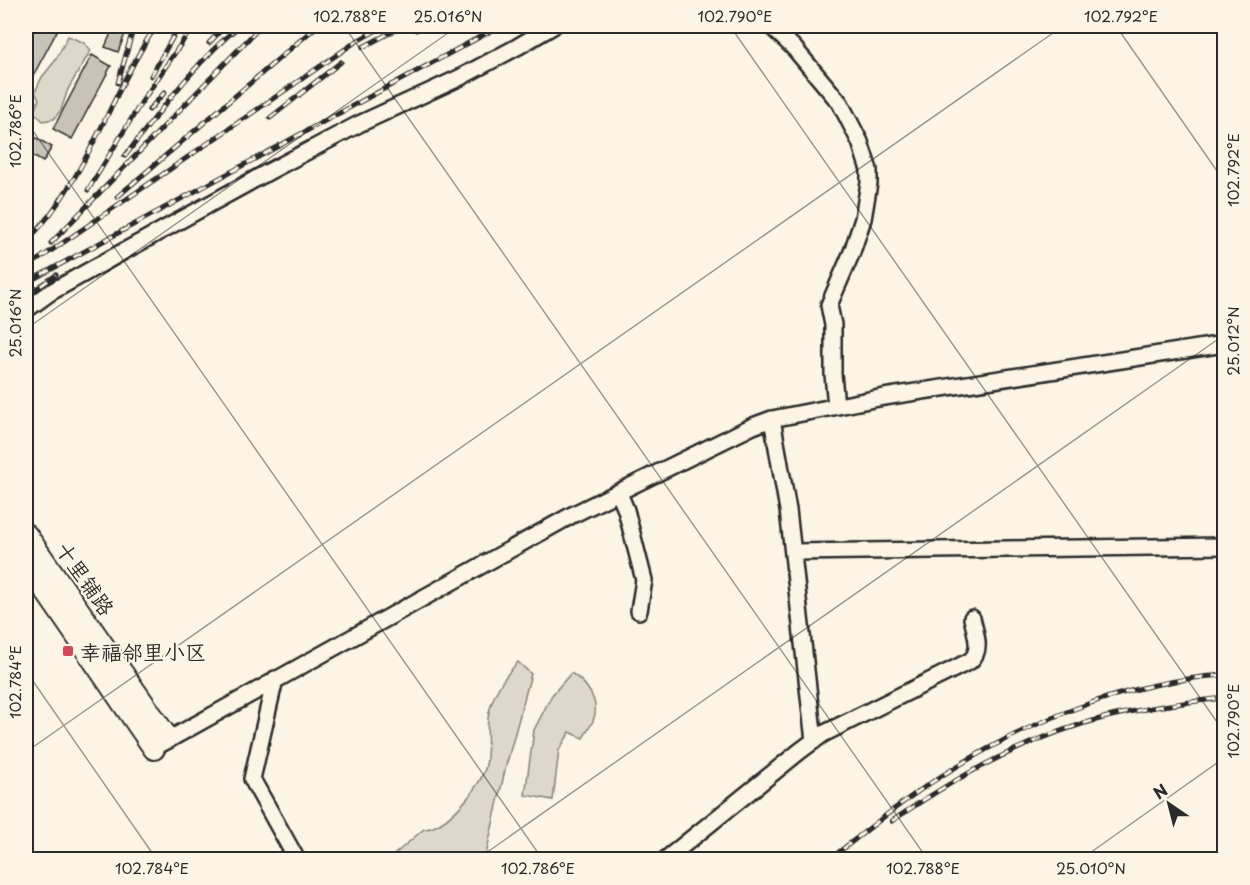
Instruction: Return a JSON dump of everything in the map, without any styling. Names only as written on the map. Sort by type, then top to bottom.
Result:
[{"type":"main road","name":"十里铺路","points":[[26,534],[67,608],[161,744]]},
{"type":"main road","name":"十里铺路","points":[[26,562],[67,608]]},
{"type":"street","points":[[26,310],[51,292],[107,260],[268,172],[359,124],[459,78],[553,26]]},
{"type":"street","points":[[771,26],[795,48],[840,103],[860,141],[869,171],[863,219],[852,252],[829,305],[833,325],[833,375],[836,406]]},
{"type":"street","points":[[161,744],[572,516],[753,426],[772,419],[836,406],[1010,376],[1224,344]]},
{"type":"street","points":[[772,419],[778,442],[793,552],[814,741]]},
{"type":"street","points":[[619,493],[626,510],[644,580],[639,611]]},
{"type":"street","points":[[793,552],[1224,546]]},
{"type":"street","points":[[665,860],[823,734],[970,661],[976,656],[978,647],[972,618]]},
{"type":"street","points":[[275,679],[252,779],[297,860]]},
{"type":"shaded area","points":[[68,36],[84,43],[91,50],[68,89],[61,110],[54,119],[43,121],[34,112],[39,99],[35,92]]},
{"type":"shaded area","points":[[518,662],[531,674],[505,770],[485,859],[389,859],[424,829],[433,827],[452,814],[478,784],[486,765],[491,705],[502,682]]},
{"type":"shaded area","points":[[571,673],[582,682],[594,700],[593,721],[583,738],[570,732],[559,750],[553,800],[525,795],[534,730],[552,695]]},
{"type":"building","points":[[29,26],[46,26],[57,31],[26,89],[26,32]]},
{"type":"building","points":[[114,26],[128,26],[118,52],[105,47]]},
{"type":"building","points":[[92,55],[111,66],[72,139],[53,129]]},
{"type":"building","points":[[26,132],[52,147],[43,162],[26,152]]},
{"type":"railway","points":[[118,83],[134,26]]},
{"type":"railway","points":[[26,242],[47,218],[82,165],[124,81],[156,26]]},
{"type":"railway","points":[[151,76],[179,26]]},
{"type":"railway","points":[[88,190],[141,103],[193,26]]},
{"type":"railway","points":[[209,43],[225,26]]},
{"type":"railway","points":[[125,156],[193,71],[239,26]]},
{"type":"railway","points":[[51,243],[261,26]]},
{"type":"railway","points":[[117,197],[317,26]]},
{"type":"railway","points":[[26,268],[357,41],[384,26]]},
{"type":"railway","points":[[363,47],[403,26]]},
{"type":"railway","points":[[416,30],[424,26]]},
{"type":"railway","points":[[26,283],[500,26]]},
{"type":"railway","points":[[270,118],[341,62]]},
{"type":"railway","points":[[149,110],[165,92]]},
{"type":"railway","points":[[26,296],[56,275]]},
{"type":"railway","points":[[829,860],[899,805],[943,775],[1008,738],[1042,722],[1113,696],[1150,686],[1224,675]]},
{"type":"railway","points":[[892,821],[968,773],[1050,735],[1121,714],[1224,698]]},
{"type":"place","name":"幸福邻里小区","points":[[68,651]]}]
